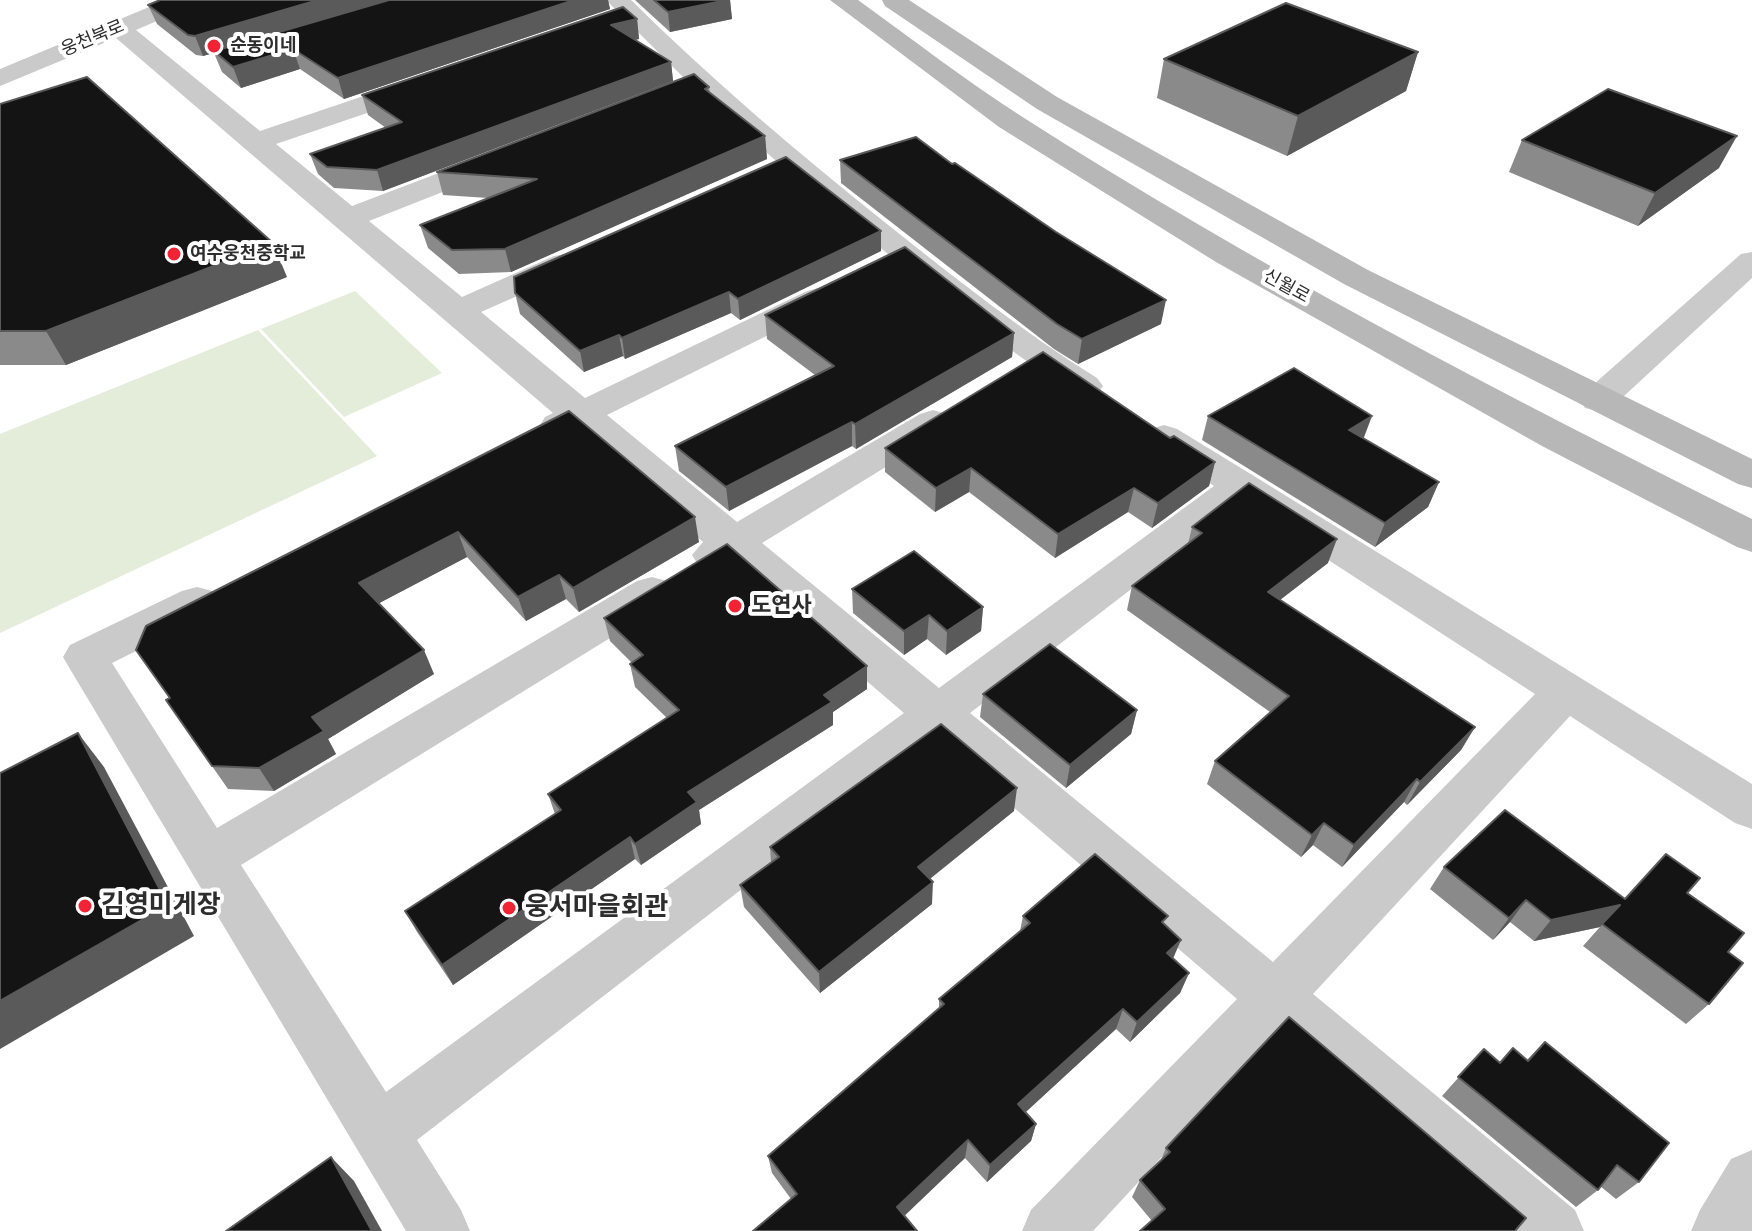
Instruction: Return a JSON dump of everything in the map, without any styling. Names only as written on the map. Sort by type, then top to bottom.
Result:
[{"type":"street","name":"웅천북로","points":[[0,78],[186,0]]},
{"type":"street","name":"신월로","points":[[842,0],[1009,121],[1228,255],[1556,437],[1752,537]]},
{"type":"street","name":"신월로","points":[[892,0],[1073,117],[1356,277],[1752,475]]},
{"type":"street","points":[[601,24],[624,7],[791,162],[877,269],[1040,358],[1752,809]]},
{"type":"street","points":[[119,28],[1554,1231]]},
{"type":"street","points":[[175,75],[205,66]]},
{"type":"street","points":[[255,142],[435,80]]},
{"type":"street","points":[[672,94],[702,82]]},
{"type":"street","points":[[346,219],[509,156]]},
{"type":"street","points":[[762,175],[791,162]]},
{"type":"street","points":[[457,311],[588,253]]},
{"type":"street","points":[[1598,400],[1752,261]]},
{"type":"street","points":[[524,442],[877,269]]},
{"type":"street","points":[[1000,382],[1040,358]]},
{"type":"street","points":[[210,858],[960,406]]},
{"type":"street","points":[[379,1133],[1241,485]]},
{"type":"street","points":[[227,588],[85,657],[440,1231]]},
{"type":"street","points":[[1052,1231],[1566,691]]},
{"type":"street","points":[[1721,1231],[1752,1180]]},
{"type":"green space","points":[[355,291],[442,373],[344,417],[261,329]]},
{"type":"green space","points":[[258,330],[377,456],[0,633],[0,434]]},
{"type":"building","points":[[160,0],[318,0],[195,36],[188,35],[148,5]]},
{"type":"building","points":[[389,0],[574,0],[338,78],[293,49],[233,67],[214,51]]},
{"type":"building","points":[[654,0],[727,0],[668,12]]},
{"type":"building","points":[[1286,3],[1418,52],[1298,116],[1164,59]]},
{"type":"building","points":[[623,7],[637,19],[611,25],[671,62],[377,170],[327,167],[310,154],[402,122],[362,95]]},
{"type":"building","points":[[694,74],[709,87],[705,89],[765,136],[505,249],[452,250],[420,225],[537,179],[437,172]]},
{"type":"building","points":[[87,77],[273,243],[46,331],[0,331],[0,104]]},
{"type":"building","points":[[1608,89],[1737,136],[1655,193],[1522,140]]},
{"type":"building","points":[[916,137],[1056,232],[1166,300],[1082,339],[1057,324],[840,160]]},
{"type":"building","points":[[786,157],[881,231],[738,299],[729,292],[622,338],[619,335],[580,351],[515,293],[514,277]]},
{"type":"building","points":[[905,247],[1014,333],[855,424],[852,422],[726,487],[675,446],[834,366],[765,315]]},
{"type":"building","points":[[1043,352],[1170,438],[1174,436],[1215,462],[1158,503],[1134,488],[1058,534],[971,468],[936,488],[885,448]]},
{"type":"building","points":[[1294,368],[1372,416],[1349,430],[1439,482],[1385,523],[1208,416]]},
{"type":"building","points":[[569,411],[695,517],[573,588],[559,575],[518,597],[458,532],[359,583],[424,650],[312,717],[324,731],[259,768],[212,766],[136,650],[146,626]]},
{"type":"building","points":[[1249,483],[1337,539],[1268,592],[1475,727],[1420,782],[1417,779],[1354,845],[1324,823],[1312,835],[1215,761],[1289,696],[1132,586],[1202,533],[1192,527]]},
{"type":"building","points":[[727,544],[867,666],[824,695],[832,702],[688,792],[697,802],[635,844],[630,837],[442,965],[405,911],[561,810],[548,794],[679,710],[630,664],[643,655],[604,618]]},
{"type":"building","points":[[914,551],[983,607],[947,631],[929,615],[904,631],[852,589]]},
{"type":"building","points":[[1050,644],[1137,710],[1070,765],[983,694]]},
{"type":"building","points":[[941,724],[1017,788],[918,867],[933,882],[819,972],[740,885],[779,857],[770,847]]},
{"type":"building","points":[[78,733],[168,905],[0,1001],[0,773]]},
{"type":"building","points":[[1505,810],[1625,899],[1666,854],[1700,878],[1687,893],[1744,933],[1728,952],[1743,963],[1709,1004],[1602,924],[1620,905],[1551,920],[1526,900],[1509,918],[1444,867]]},
{"type":"building","points":[[1095,854],[1168,916],[1162,922],[1181,940],[1167,953],[1189,973],[1137,1022],[1123,1009],[1018,1104],[1036,1124],[990,1165],[968,1140],[897,1207],[917,1231],[753,1231],[797,1194],[768,1156],[944,1004],[939,999],[1030,923],[1023,916]]},
{"type":"building","points":[[1289,1017],[1526,1218],[1515,1231],[1140,1231],[1165,1209],[1140,1180],[1170,1152],[1166,1148]]},
{"type":"building","points":[[1545,1042],[1669,1143],[1639,1182],[1617,1165],[1598,1190],[1458,1077],[1484,1049],[1500,1063],[1513,1048],[1528,1061]]},
{"type":"building","points":[[331,1157],[372,1231],[226,1231]]},
{"type":"place","name":"순동이네","points":[[214,46]]},
{"type":"place","name":"여수웅천중학교","points":[[174,254]]},
{"type":"place","name":"도연사","points":[[735,606]]},
{"type":"place","name":"김영미게장","points":[[85,906]]},
{"type":"place","name":"웅서마을회관","points":[[509,908]]}]
